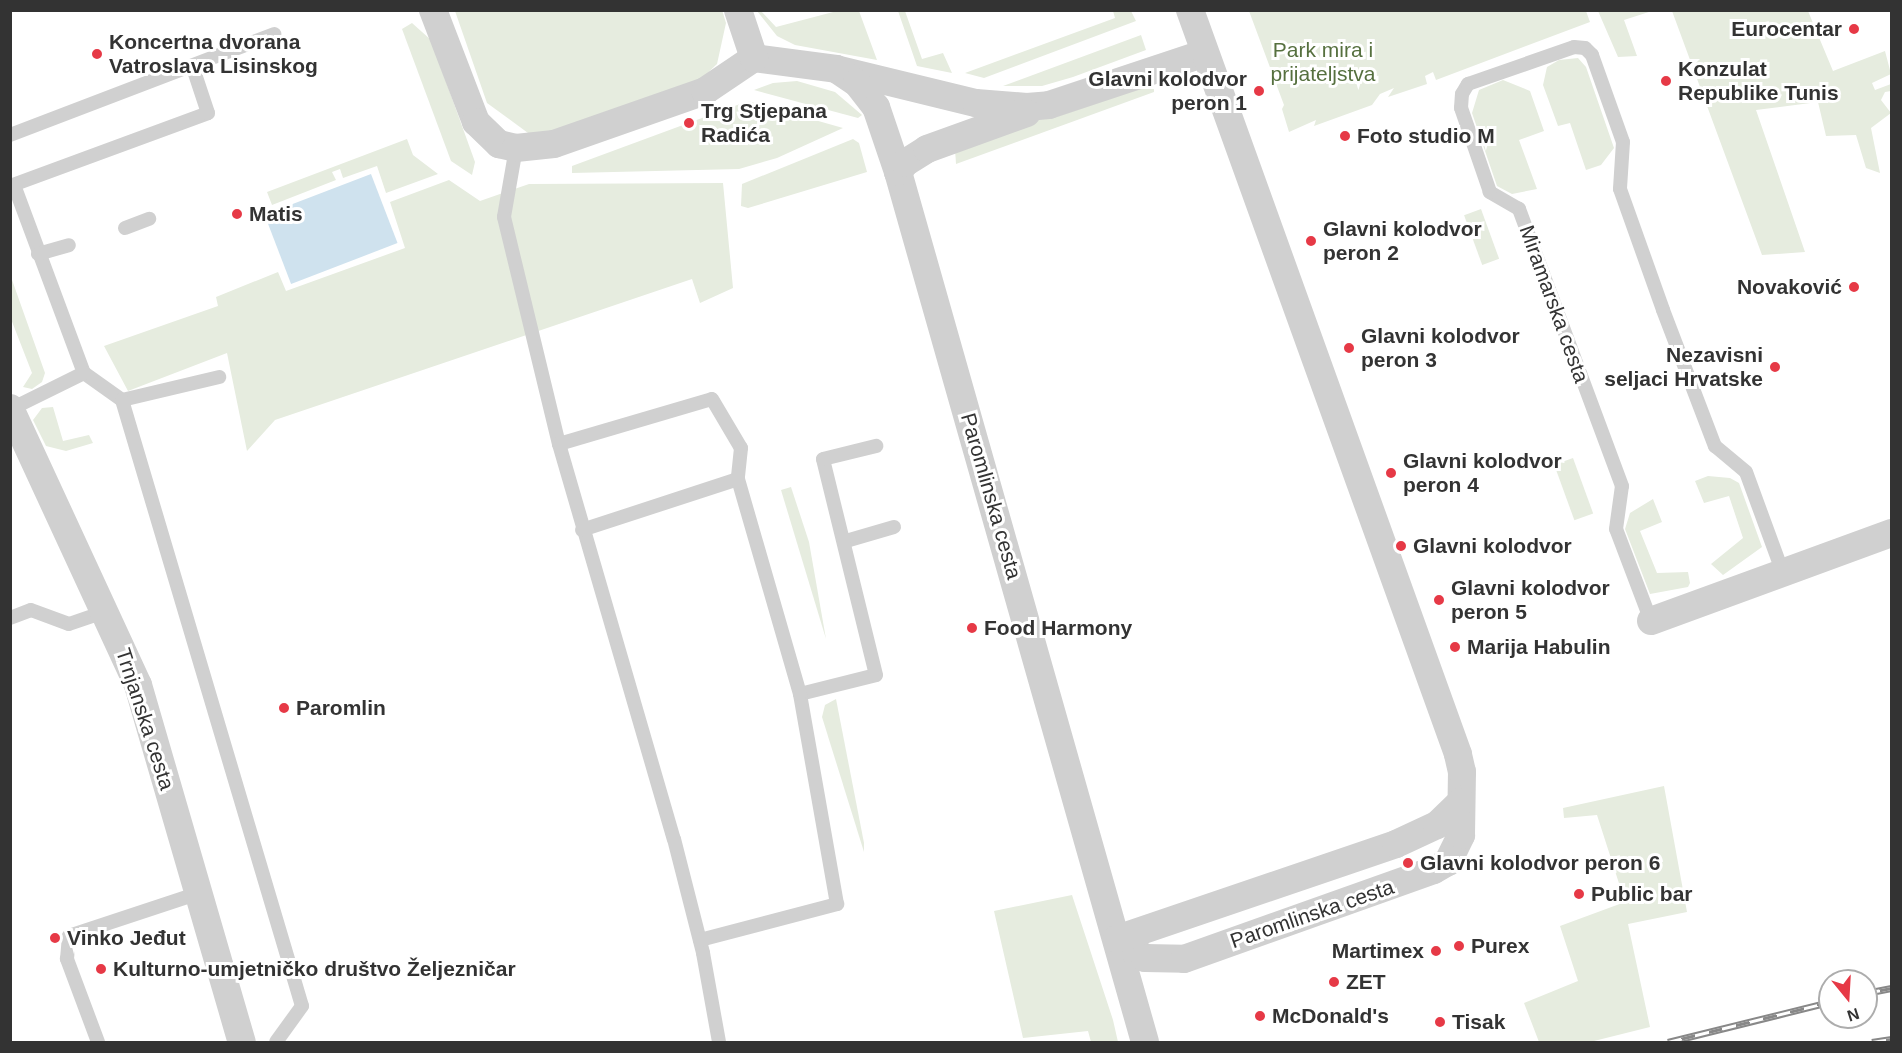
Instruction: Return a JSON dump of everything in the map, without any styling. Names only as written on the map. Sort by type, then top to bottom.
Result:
[{"type":"street","points":[[433,10],[476,122],[499,144],[516,147],[554,144],[705,91],[754,58],[836,69],[984,104],[1049,105]]},
{"type":"street","points":[[738,10],[754,58]]},
{"type":"street","points":[[898,172],[905,163],[927,149],[1204,52],[1190,10]]},
{"type":"street","name":"Paromlinska cesta","points":[[836,69],[857,83],[876,107],[898,172],[1117,939],[1145,958],[1184,959],[1434,870],[1448,862],[1456,851],[1461,835],[1458,754],[1204,52]]},
{"type":"street","name":"Trnjanska cesta","points":[[11,409],[48,495],[106,611],[139,688],[242,1042]]},
{"type":"street","name":"Miramarska cesta","points":[[1651,621],[1892,533]]},
{"type":"street","name":"Paromlinska cesta","points":[[1117,939],[1396,844],[1437,825],[1461,802]]},
{"type":"street","points":[[1117,939],[1145,1042]]},
{"type":"lane","points":[[10,135],[193,68],[274,34]]},
{"type":"lane","name":"Miramarska cesta","points":[[1651,621],[1616,529],[1622,486],[1519,209],[1490,192],[1461,108],[1462,93],[1468,84],[1574,47],[1585,48],[1592,55],[1623,142],[1620,189],[1663,310],[1715,446],[1746,472],[1783,573]]},
{"type":"lane","points":[[193,68],[208,113],[12,186],[84,373],[122,400],[302,1006],[276,1042]]},
{"type":"lane","points":[[516,147],[504,217],[582,530],[700,940],[719,1042]]},
{"type":"lane","points":[[125,228],[149,219]]},
{"type":"lane","points":[[38,254],[69,245]]},
{"type":"lane","points":[[11,409],[84,373]]},
{"type":"lane","points":[[122,400],[219,377]]},
{"type":"lane","points":[[559,444],[712,399],[741,448],[738,479],[800,694],[837,904],[700,940]]},
{"type":"lane","points":[[800,694],[876,675],[846,541],[823,459],[876,446]]},
{"type":"lane","points":[[582,530],[738,479]]},
{"type":"lane","points":[[846,541],[894,527]]},
{"type":"lane","points":[[10,618],[31,610],[69,624],[106,611]]},
{"type":"lane","points":[[98,1042],[67,959],[69,936],[199,893]]},
{"type":"green space","points":[[722,10],[726,23],[717,64],[696,84],[552,135],[528,133],[487,103],[455,11]]},
{"type":"green space","points":[[757,11],[761,11],[776,27],[837,11],[859,11],[877,60],[795,45],[777,36]]},
{"type":"green space","points":[[898,11],[905,11],[922,59],[943,53],[952,73],[917,66]]},
{"type":"green space","points":[[1113,11],[1131,11],[1136,21],[984,78],[965,73],[1115,18]]},
{"type":"green space","name":"Park mira i prijateljstva","points":[[1249,11],[1586,11],[1590,22],[1436,80],[1433,72],[1425,76],[1427,84],[1388,97],[1394,88],[1380,94],[1372,105],[1314,126],[1316,120],[1289,132],[1282,109],[1284,105]]},
{"type":"green space","points":[[1598,11],[1652,11],[1624,20],[1637,56],[1618,57]]},
{"type":"green space","points":[[1672,11],[1808,11],[1833,71],[1885,51],[1891,74],[1872,83],[1875,90],[1891,84],[1891,91],[1885,92],[1881,100],[1891,113],[1871,128],[1880,173],[1866,168],[1856,135],[1826,136],[1818,102],[1756,110],[1805,252],[1762,255]]},
{"type":"green space","points":[[412,23],[431,40],[475,162],[472,175],[451,161],[402,29]]},
{"type":"green space","points":[[1141,35],[1146,50],[1073,77],[1042,86],[1003,86]]},
{"type":"green space","points":[[1578,58],[1586,67],[1614,148],[1601,165],[1586,170],[1570,123],[1558,126],[1543,85],[1547,67],[1559,60]]},
{"type":"green space","points":[[1503,80],[1530,91],[1544,131],[1519,140],[1537,189],[1512,194],[1497,186],[1472,113],[1479,90]]},
{"type":"green space","points":[[797,81],[835,92],[862,115],[858,118],[754,90],[773,83]]},
{"type":"green space","points":[[1137,88],[1154,88],[1154,92],[956,164],[955,149],[963,141]]},
{"type":"green space","points":[[748,101],[843,128],[777,158],[739,169],[572,173],[572,166]]},
{"type":"green space","points":[[407,139],[413,155],[438,174],[386,193],[377,166],[343,178],[340,169],[332,172],[336,180],[272,205],[267,192]]},
{"type":"green space","points":[[853,139],[859,143],[867,172],[748,208],[741,206],[742,184]]},
{"type":"green space","points":[[449,180],[480,201],[529,184],[723,183],[733,288],[700,303],[692,279],[275,420],[247,451],[227,353],[128,391],[104,346],[218,306],[216,297],[278,272],[286,291],[405,248],[390,202]]},
{"type":"green space","points":[[1481,209],[1499,259],[1482,265],[1464,215]]},
{"type":"green space","points":[[11,277],[45,373],[42,382],[32,389],[23,387],[32,373],[11,319]]},
{"type":"green space","points":[[53,407],[63,441],[89,435],[93,443],[66,451],[46,446],[33,420],[42,408]]},
{"type":"green space","points":[[1573,458],[1593,513],[1574,520],[1554,465]]},
{"type":"green space","points":[[1708,476],[1730,478],[1739,483],[1762,547],[1723,575],[1711,564],[1743,538],[1729,496],[1704,503],[1695,481]]},
{"type":"green space","points":[[791,487],[809,542],[826,639],[781,490]]},
{"type":"green space","points":[[1653,499],[1662,522],[1640,531],[1657,573],[1688,572],[1690,583],[1688,587],[1650,594],[1625,529],[1630,513]]},
{"type":"green space","points":[[836,699],[864,852],[822,717],[825,705]]},
{"type":"green space","points":[[1664,786],[1687,912],[1628,924],[1650,1027],[1590,1042],[1539,1042],[1524,1003],[1578,981],[1560,926],[1625,902],[1597,815],[1564,818],[1563,808]]},
{"type":"green space","points":[[1072,895],[1118,1042],[1091,1042],[1088,1031],[1023,1038],[994,911]]},
{"type":"water","points":[[371,174],[398,243],[291,284],[265,215]]},
{"type":"railway","points":[[1878,991],[1892,988]]},
{"type":"railway","points":[[1668,1042],[1818,1005]]},
{"type":"railway","points":[[1872,1042],[1892,1039]]},
{"type":"place","name":"Eurocentar","points":[[1854,29]]},
{"type":"place","name":"Koncertna dvorana Vatroslava Lisinskog","points":[[97,54]]},
{"type":"place","name":"Konzulat Republike Tunis","points":[[1666,81]]},
{"type":"place","name":"Glavni kolodvor peron 1","points":[[1259,91]]},
{"type":"place","name":"Trg Stjepana Radića","points":[[689,123]]},
{"type":"place","name":"Foto studio M","points":[[1345,136]]},
{"type":"place","name":"Matis","points":[[237,214]]},
{"type":"place","name":"Glavni kolodvor peron 2","points":[[1311,241]]},
{"type":"place","name":"Novaković","points":[[1854,287]]},
{"type":"place","name":"Glavni kolodvor peron 3","points":[[1349,348]]},
{"type":"place","name":"Nezavisni seljaci Hrvatske","points":[[1775,367]]},
{"type":"place","name":"Glavni kolodvor peron 4","points":[[1391,473]]},
{"type":"place","name":"Glavni kolodvor","points":[[1401,546]]},
{"type":"place","name":"Glavni kolodvor peron 5","points":[[1439,600]]},
{"type":"place","name":"Food Harmony","points":[[972,628]]},
{"type":"place","name":"Marija Habulin","points":[[1455,647]]},
{"type":"place","name":"Paromlin","points":[[284,708]]},
{"type":"place","name":"Glavni kolodvor peron 6","points":[[1408,863]]},
{"type":"place","name":"Public bar","points":[[1579,894]]},
{"type":"place","name":"Vinko Jeđut","points":[[55,938]]},
{"type":"place","name":"Purex","points":[[1459,946]]},
{"type":"place","name":"Martimex","points":[[1436,951]]},
{"type":"place","name":"Kulturno-umjetničko društvo Željezničar","points":[[101,969]]},
{"type":"place","name":"ZET","points":[[1334,982]]},
{"type":"place","name":"McDonald's","points":[[1260,1016]]},
{"type":"place","name":"Tisak","points":[[1440,1022]]}]
